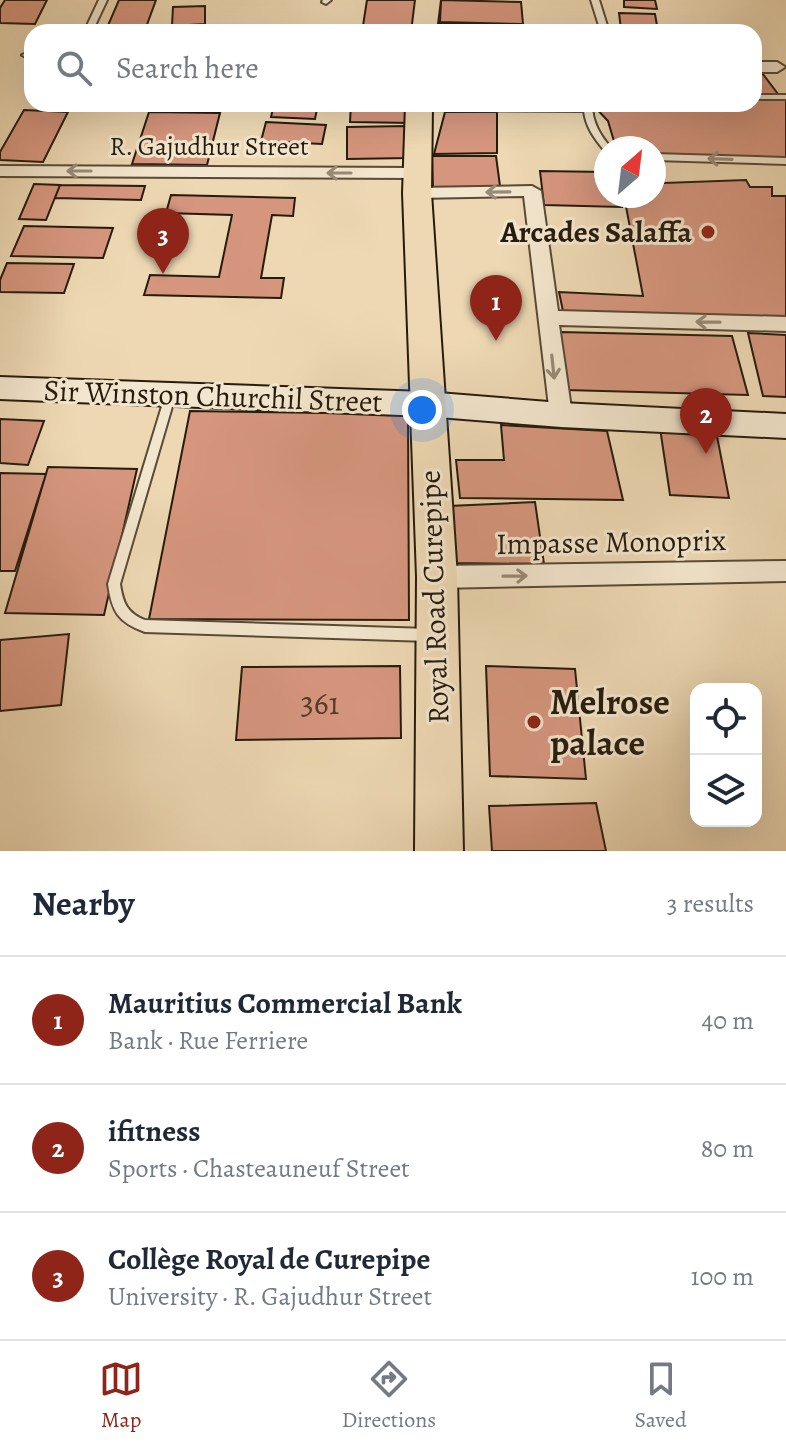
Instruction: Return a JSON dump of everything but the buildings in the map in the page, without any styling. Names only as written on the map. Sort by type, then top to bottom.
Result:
[{"type":"main road","points":[[425,24],[428,0]]},
{"type":"main road","name":"Royal Road Curepipe","points":[[419,112],[417,183],[437,577],[439,851]]},
{"type":"street","points":[[762,67],[777,67]]},
{"type":"street","name":"R. Gajudhur Street","points":[[0,171],[417,183],[532,191],[548,318]]},
{"type":"street","points":[[561,415],[548,318],[786,324]]},
{"type":"street","name":"Sir Winston Churchil Street","points":[[0,388],[426,404],[561,415],[786,426]]},
{"type":"street","name":"Impasse Monoprix","points":[[437,577],[786,571]]},
{"type":"lane","points":[[92,24],[103,0]]},
{"type":"lane","points":[[595,0],[602,24]]},
{"type":"lane","points":[[762,97],[786,97]]},
{"type":"lane","points":[[589,112],[597,136]]},
{"type":"lane","points":[[666,157],[786,161]]},
{"type":"lane","points":[[172,393],[114,584],[117,608],[128,621],[145,626],[438,635]]},
{"type":"place","name":"Arcades Salaffa","points":[[708,232]]},
{"type":"place","name":"Collège Royal de Curepipe","points":[[163,274]]},
{"type":"place","name":"Mauritius Commercial Bank","points":[[496,341]]},
{"type":"place","name":"ifitness","points":[[706,454]]},
{"type":"place","name":"Melrose palace","points":[[534,722]]}]
